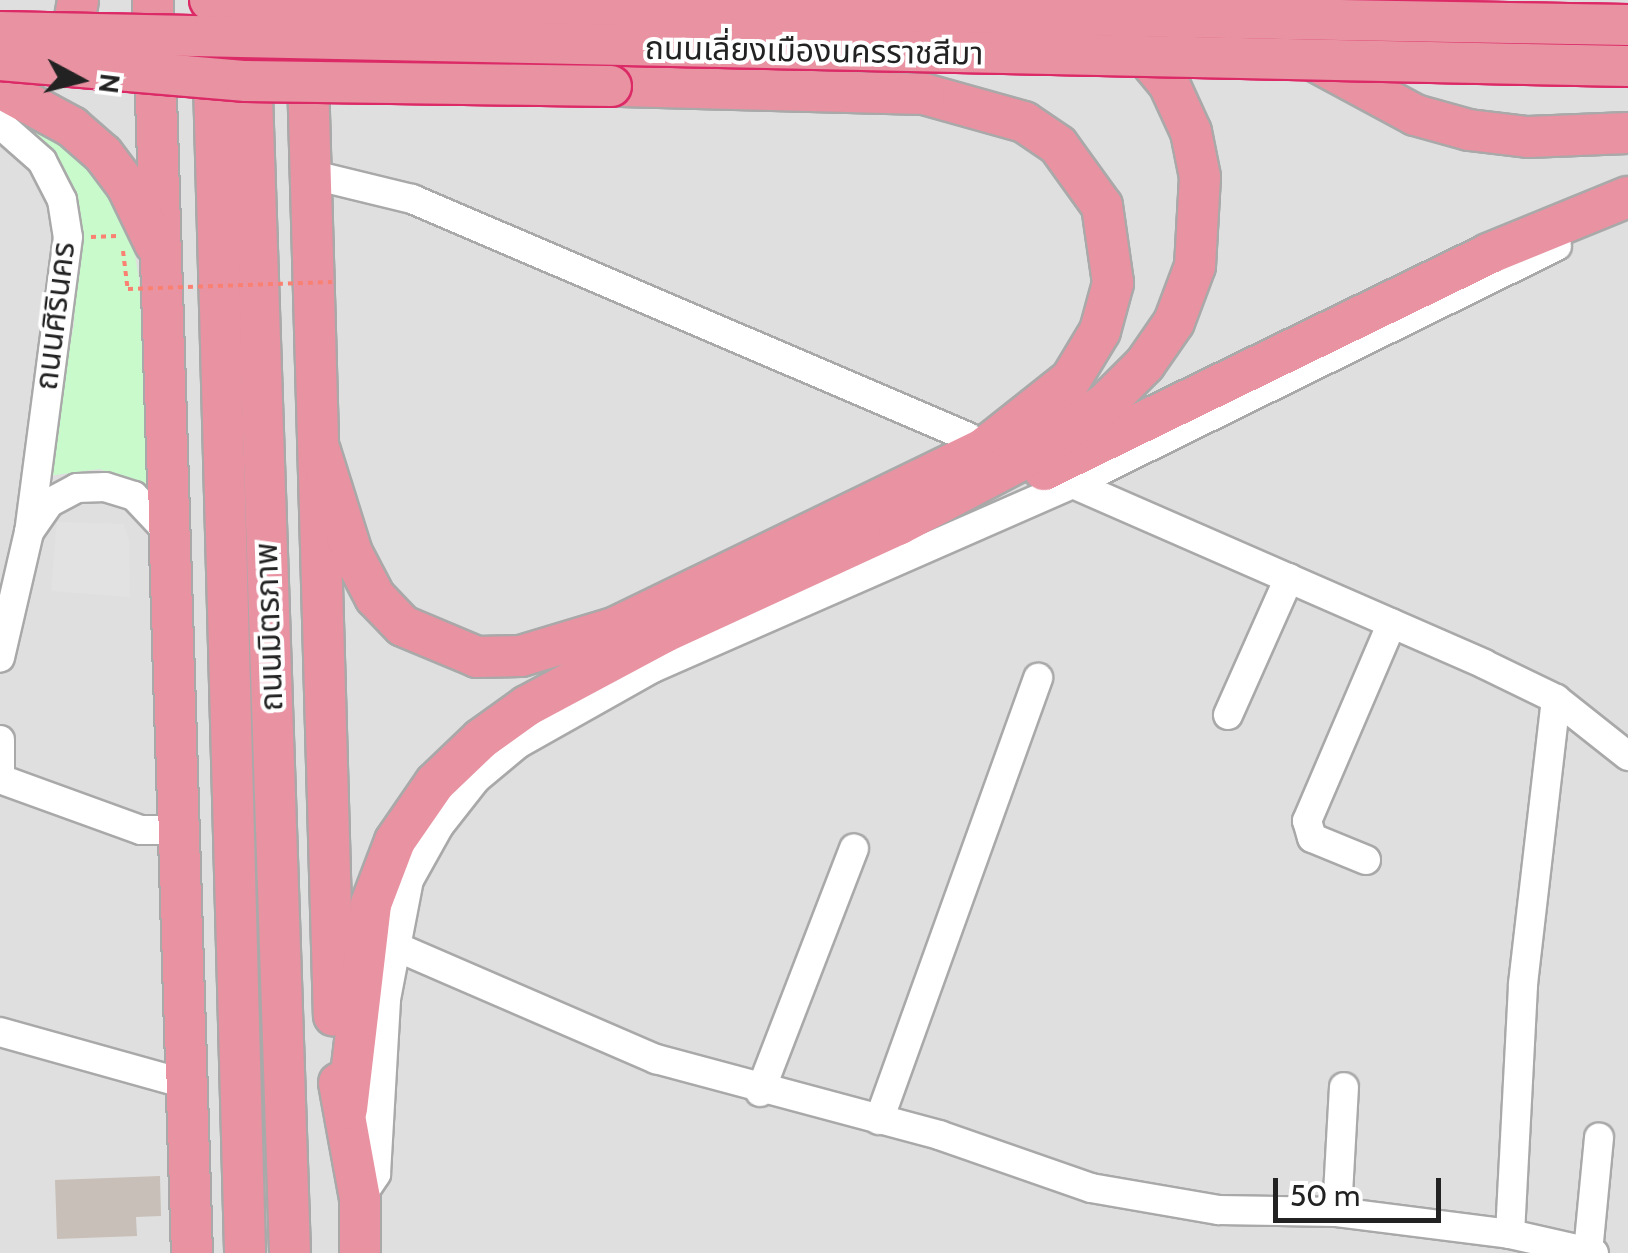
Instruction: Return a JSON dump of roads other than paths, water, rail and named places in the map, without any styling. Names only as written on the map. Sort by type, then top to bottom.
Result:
[{"type":"highway","points":[[78,0],[60,50],[0,88],[72,127],[103,154],[128,186],[162,256]]},
{"type":"highway","points":[[153,0],[192,1253]]},
{"type":"highway","name":"ถนนเลี่ยงเมืองนครราชสีมา","points":[[210,0],[1628,25]]},
{"type":"highway","name":"ถนนมิตรภาพ","points":[[210,0],[245,1253]]},
{"type":"highway","name":"ถนนมิตรภาพ","points":[[249,0],[290,1253]]},
{"type":"highway","points":[[305,0],[336,1074],[347,1109]]},
{"type":"highway","points":[[360,1252],[360,1198],[350,1172],[347,1109],[371,904],[395,841],[435,783],[481,739],[576,678],[898,526],[1030,456],[1106,404],[1174,322],[1195,266],[1200,176],[1191,132],[1169,84],[1142,46],[1066,0]]},
{"type":"highway","points":[[1210,0],[1415,116],[1528,137],[1628,133]]},
{"type":"highway","name":"ถนนเลี่ยงเมืองนครราชสีมา","points":[[0,32],[1628,66]]},
{"type":"highway","points":[[0,60],[246,81],[924,94],[1024,122],[1058,144],[1102,206],[1113,283],[1100,331],[1071,378],[983,449],[614,628],[521,656],[477,657],[403,626],[375,596],[352,553],[320,451]]},
{"type":"highway","points":[[898,526],[923,526],[1488,254],[1628,197]]},
{"type":"highway","points":[[269,632],[322,528]]},
{"type":"street","name":"ถนนศิรินคร","points":[[0,124],[42,161],[62,200],[68,237],[29,532],[0,658]]},
{"type":"street","points":[[312,176],[412,199],[968,433]]},
{"type":"street","points":[[360,1198],[376,1174],[392,945],[409,880],[439,826],[476,780],[518,744],[653,668],[1069,480],[1494,275],[1628,218]]},
{"type":"street","points":[[1069,480],[1556,699],[1628,756]]},
{"type":"street","name":"ถนนศิรินคร","points":[[29,532],[49,503],[77,488],[105,487],[134,496],[169,533]]},
{"type":"street","points":[[1228,715],[1289,578]]},
{"type":"street","points":[[1366,860],[1312,838],[1307,821],[1392,623]]},
{"type":"street","points":[[879,1120],[1038,678]]},
{"type":"street","points":[[1510,1234],[1523,984],[1556,699]]},
{"type":"street","points":[[0,740],[0,771]]},
{"type":"street","points":[[0,779],[141,830],[176,830]]},
{"type":"street","points":[[760,1092],[854,848]]},
{"type":"street","points":[[392,945],[557,1021],[760,1092],[879,1120],[1106,1191],[1219,1210],[1337,1212],[1510,1234],[1591,1252],[1599,1138]]},
{"type":"street","points":[[0,1032],[186,1084]]},
{"type":"street","points":[[1337,1212],[1344,1087]]},
{"type":"street","points":[[360,1252],[390,1253]]}]
